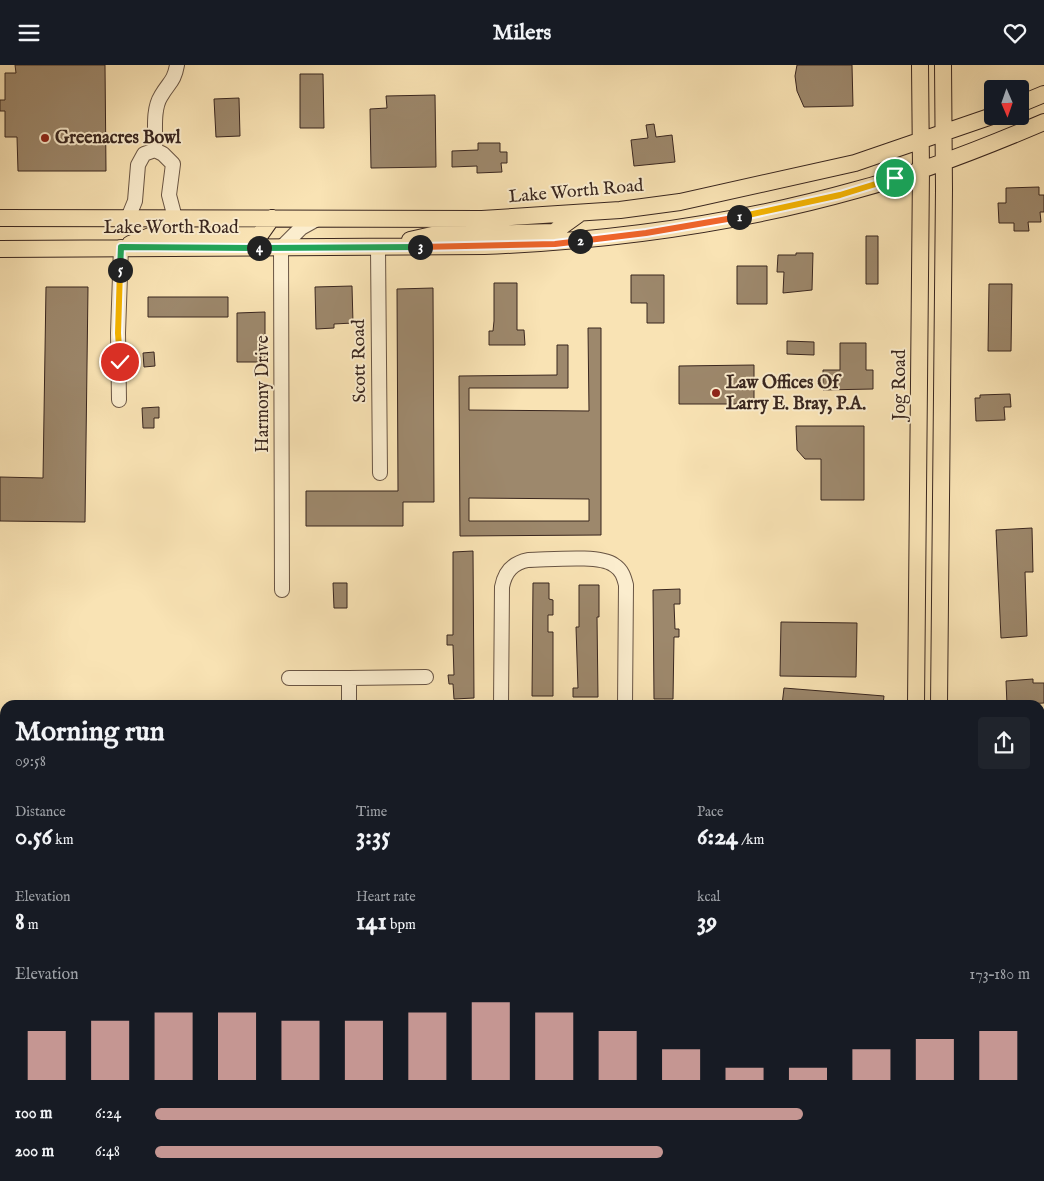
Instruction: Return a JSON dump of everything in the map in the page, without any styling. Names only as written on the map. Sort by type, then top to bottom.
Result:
[{"type":"main road","name":"Jog Road","points":[[916,700],[921,169],[920,65]]},
{"type":"main road","points":[[939,700],[944,161],[943,65]]},
{"type":"main road","points":[[1029,100],[1044,94]]},
{"type":"main road","name":"Lake Worth Road","points":[[0,218],[482,219],[579,214],[680,202],[767,184],[855,163],[984,119]]},
{"type":"main road","name":"Lake Worth Road","points":[[0,249],[121,247],[378,248],[555,244],[646,233],[778,210],[857,190],[944,161],[1044,121]]},
{"type":"main road","points":[[378,248],[432,235],[554,232],[579,214]]},
{"type":"main road","points":[[121,247],[150,236],[260,235],[272,218]]},
{"type":"street","points":[[155,150],[156,116],[160,97],[175,79],[177,65]]},
{"type":"street","points":[[128,218],[135,201],[138,165],[144,153],[155,150],[163,154],[173,164],[169,195],[175,218]]},
{"type":"street","points":[[281,248],[301,228],[319,218]]},
{"type":"street","points":[[119,400],[118,333],[121,247]]},
{"type":"street","name":"Harmony Drive","points":[[281,248],[282,590]]},
{"type":"street","name":"Scott Road","points":[[378,248],[380,473]]},
{"type":"street","points":[[501,700],[504,579],[513,565],[528,560],[599,560],[614,564],[620,570],[626,585],[625,700]]},
{"type":"street","points":[[289,678],[426,677]]},
{"type":"street","points":[[349,678],[349,700]]},
{"type":"building","points":[[15,65],[105,65],[106,171],[18,171],[17,137],[5,137],[5,111],[0,111],[0,100],[5,100],[5,73],[16,73]]},
{"type":"building","points":[[797,65],[852,65],[853,106],[804,107],[797,91],[795,76]]},
{"type":"building","points":[[300,74],[323,74],[324,128],[300,128]]},
{"type":"building","points":[[435,95],[436,167],[371,168],[370,109],[387,108],[386,96]]},
{"type":"building","points":[[239,98],[240,136],[216,137],[214,99]]},
{"type":"building","points":[[654,124],[656,137],[672,135],[675,162],[634,166],[631,140],[648,138],[646,125]]},
{"type":"building","points":[[478,143],[500,143],[500,152],[507,152],[507,163],[501,163],[502,172],[477,173],[477,166],[452,167],[452,151],[478,150]]},
{"type":"building","points":[[1039,187],[1039,195],[1044,195],[1044,212],[1040,212],[1041,222],[1028,222],[1029,231],[1014,231],[1014,223],[999,223],[998,203],[1006,203],[1006,188]]},
{"type":"building","points":[[866,236],[878,236],[878,284],[866,284]]},
{"type":"building","points":[[796,253],[813,253],[812,290],[783,293],[784,272],[777,272],[778,255],[796,255]]},
{"type":"building","points":[[737,266],[767,266],[767,304],[737,304]]},
{"type":"building","points":[[631,275],[664,275],[664,323],[647,323],[647,303],[631,303]]},
{"type":"building","points":[[494,283],[517,283],[517,330],[524,330],[525,345],[489,345],[489,331],[493,331],[494,321]]},
{"type":"building","points":[[989,284],[1012,284],[1011,351],[988,351]]},
{"type":"building","points":[[352,286],[353,323],[334,324],[334,328],[316,329],[315,287]]},
{"type":"building","points":[[46,287],[88,287],[85,522],[0,521],[0,477],[43,478]]},
{"type":"building","points":[[433,288],[434,502],[403,502],[403,526],[306,526],[306,491],[398,491],[397,289]]},
{"type":"building","points":[[148,297],[228,297],[228,317],[148,317]]},
{"type":"building","points":[[265,312],[265,362],[237,362],[237,313]]},
{"type":"building","points":[[588,328],[601,328],[601,535],[460,536],[459,376],[557,375],[557,345],[568,345],[568,388],[469,388],[469,410],[589,411]],"holes":[[[469,498],[589,499],[589,521],[469,521]]]},
{"type":"building","points":[[787,341],[814,342],[814,355],[787,354]]},
{"type":"building","points":[[840,343],[866,343],[866,370],[873,370],[873,389],[823,390],[823,370],[840,370]]},
{"type":"building","points":[[154,352],[155,366],[144,367],[143,353]]},
{"type":"building","points":[[754,365],[754,404],[679,404],[679,366]]},
{"type":"building","points":[[1010,394],[1011,407],[1004,407],[1005,420],[976,421],[975,398],[980,398],[980,395]]},
{"type":"building","points":[[159,407],[159,418],[154,418],[154,428],[143,428],[142,408]]},
{"type":"building","points":[[796,426],[864,426],[864,500],[821,500],[821,459],[805,459],[797,450]]},
{"type":"building","points":[[1032,528],[1033,572],[1025,572],[1027,636],[1001,638],[996,530]]},
{"type":"building","points":[[473,551],[474,698],[454,699],[453,684],[449,684],[448,675],[454,675],[453,645],[447,645],[447,635],[453,635],[453,552]]},
{"type":"building","points":[[333,583],[347,583],[347,608],[334,608]]},
{"type":"building","points":[[533,583],[549,583],[549,599],[553,600],[553,615],[548,615],[548,632],[553,632],[553,696],[532,696]]},
{"type":"building","points":[[579,585],[599,585],[599,617],[597,617],[598,697],[573,697],[573,688],[578,688],[576,627],[579,627]]},
{"type":"building","points":[[680,589],[680,604],[674,604],[675,629],[679,629],[679,637],[674,637],[673,699],[654,699],[653,590]]},
{"type":"building","points":[[781,622],[857,623],[856,677],[780,676]]},
{"type":"building","points":[[1033,679],[1033,683],[1044,683],[1044,700],[1007,700],[1006,681]]},
{"type":"building","points":[[784,688],[884,696],[884,700],[783,700]]},
{"type":"place","name":"Greenacres Bowl","points":[[45,138]]},
{"type":"place","name":"Law Offices Of Larry E. Bray, P.A.","points":[[716,393]]},
{"type":"route","points":[[120,362],[118,333],[121,247],[378,248],[555,244],[646,233],[778,210],[857,190],[895,178]]}]
